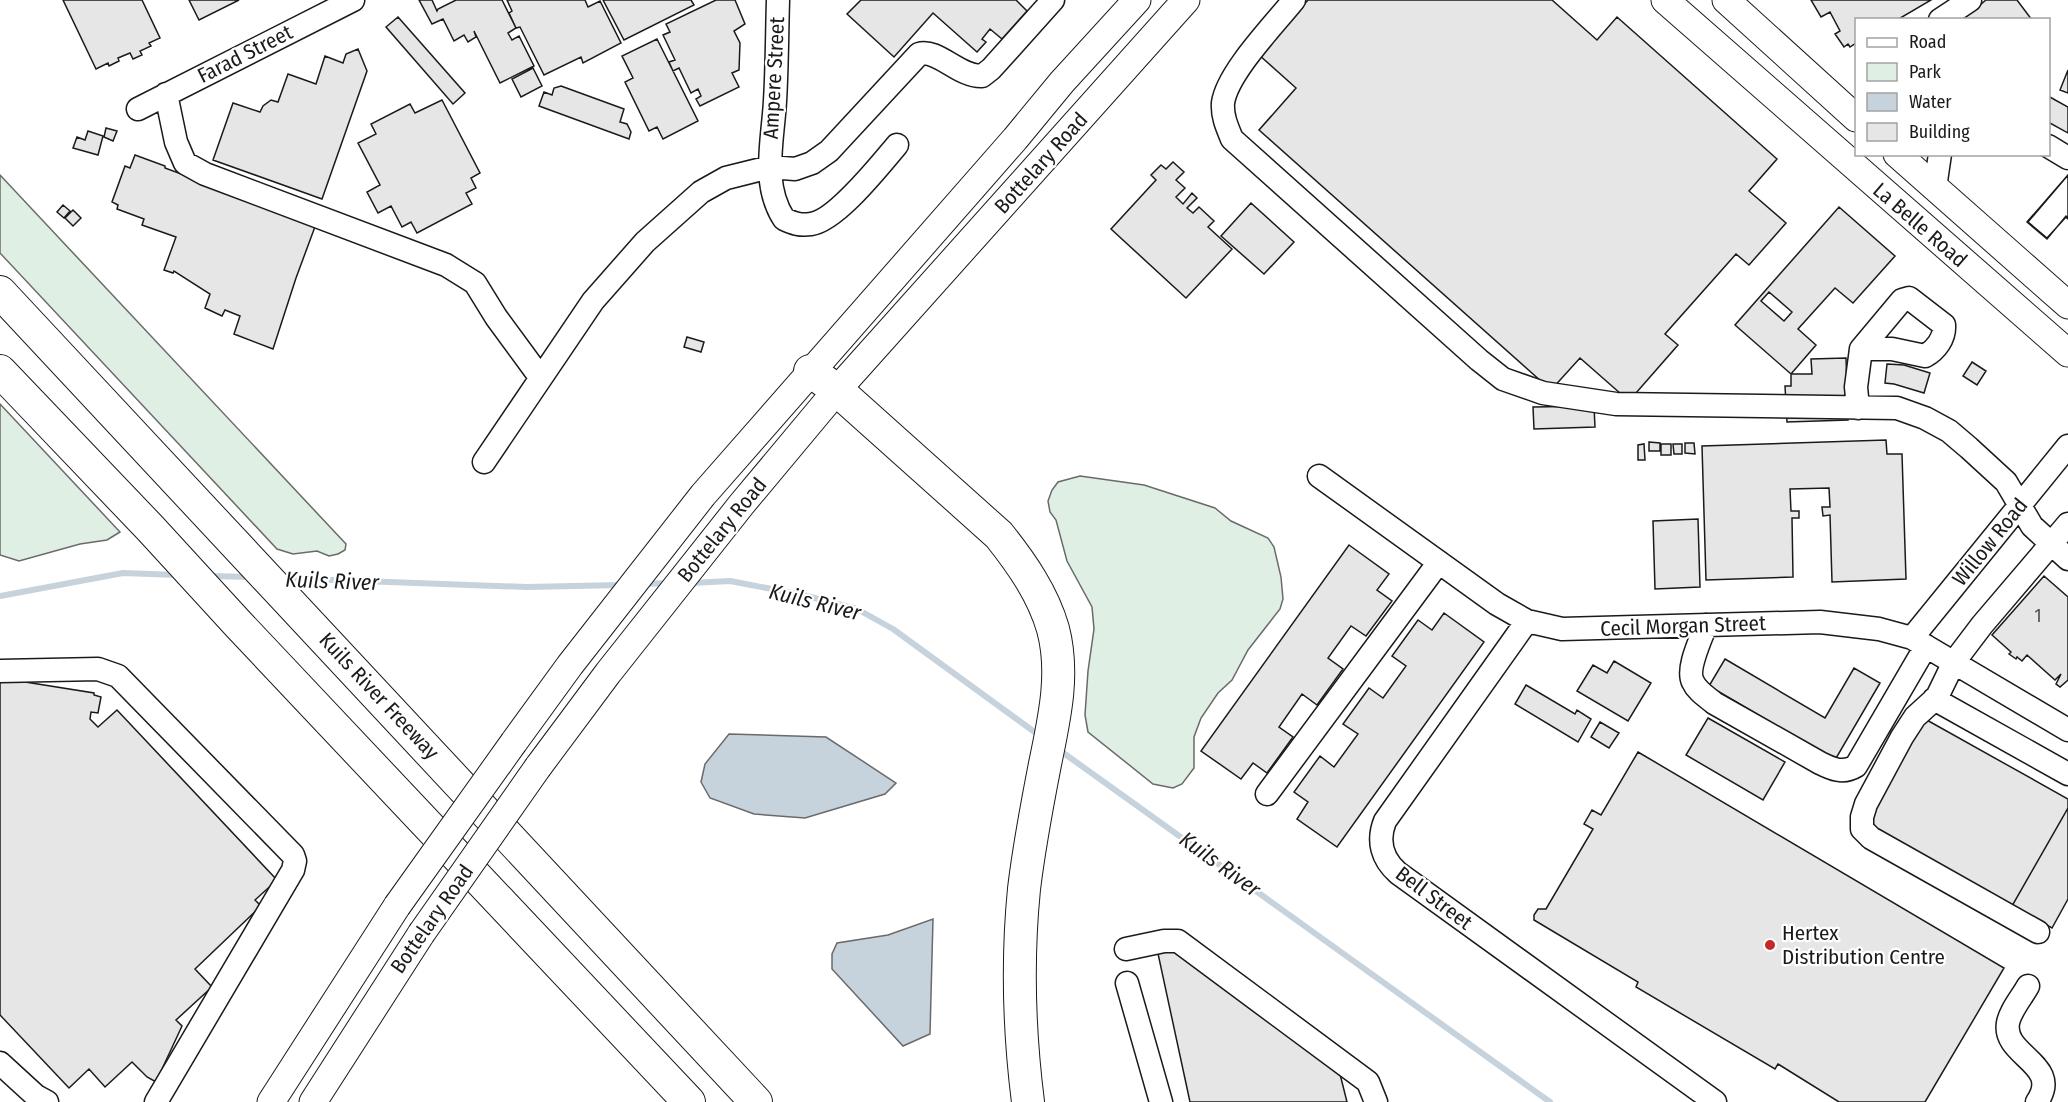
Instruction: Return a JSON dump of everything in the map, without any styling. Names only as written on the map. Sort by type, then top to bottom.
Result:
[{"type":"highway","name":"Kuils River Freeway","points":[[0,292],[756,1102]]},
{"type":"highway","points":[[0,371],[689,1102]]},
{"type":"highway","points":[[810,371],[837,390],[999,535],[1021,562],[1043,601],[1053,629],[1058,653],[1056,710],[1032,832],[1024,889],[1020,982],[1023,1064],[1028,1102]]},
{"type":"main road","name":"Bottelary Road","points":[[271,1102],[397,906],[570,664],[704,495],[1029,123],[1062,82],[1137,0]]},
{"type":"main road","name":"Bottelary Road","points":[[313,1102],[421,934],[538,767],[608,673],[741,505],[837,390],[1186,0]]},
{"type":"main road","name":"La Belle Road","points":[[1665,0],[2068,353]]},
{"type":"main road","points":[[1726,0],[1855,116]]},
{"type":"main road","name":"La Belle Road","points":[[1899,156],[2068,305]]},
{"type":"street","name":"Farad Street","points":[[138,109],[353,0]]},
{"type":"street","name":"Ampere Street","points":[[778,0],[775,103],[770,161],[774,192],[784,219],[796,225],[813,224],[829,216],[857,191],[897,146]]},
{"type":"street","points":[[484,462],[593,301],[653,235],[701,192],[726,178],[770,161],[795,169],[812,163],[829,151],[919,54],[930,52],[964,73],[981,76],[991,69],[1053,0]]},
{"type":"street","points":[[1294,0],[1247,58],[1227,87],[1223,105],[1225,123],[1232,139],[1503,379],[1543,393],[1616,404],[1897,408],[1925,417],[1949,431],[2006,482],[2032,526],[2068,559]]},
{"type":"street","points":[[1943,18],[1970,0]]},
{"type":"street","points":[[166,94],[176,142],[185,163],[205,174],[446,265],[475,283],[496,317],[540,377]]},
{"type":"street","points":[[2050,147],[2068,158]]},
{"type":"street","points":[[1935,188],[1940,156]]},
{"type":"street","points":[[1858,408],[1856,387],[1861,349]]},
{"type":"street","name":"Willow Road","points":[[1706,625],[1690,669],[1691,680],[1698,690],[1714,703],[1820,764],[1844,771],[1856,766],[1919,642],[2020,506],[2068,446]]},
{"type":"street","name":"Cecil Morgan Street","points":[[1319,476],[1512,614],[1527,621],[1562,629],[1820,622],[1879,630],[1919,642],[2068,730]]},
{"type":"street","points":[[2038,932],[1871,838],[1862,829],[1862,817],[1866,804],[1915,717],[1934,699],[1954,662],[2068,524]]},
{"type":"street","points":[[1267,794],[1439,562]]},
{"type":"street","name":"Bell Street","points":[[1527,621],[1385,820],[1380,837],[1384,856],[1389,866],[1398,873],[1715,1102]]},
{"type":"street","points":[[0,671],[98,669],[118,676],[293,855],[295,861],[293,870],[156,1102]]},
{"type":"street","points":[[1934,699],[2068,774]]},
{"type":"street","points":[[1126,949],[1164,941],[1178,941],[1368,1082],[1376,1102]]},
{"type":"street","points":[[1127,983],[1161,1102]]},
{"type":"street","points":[[2028,986],[2008,1021],[2007,1033],[2043,1075],[2044,1085],[2037,1102]]},
{"type":"street","points":[[0,1063],[36,1096],[47,1102]]},
{"type":"green space","points":[[0,175],[346,544],[345,550],[329,556],[317,551],[293,554],[277,549],[0,253]]},
{"type":"green space","points":[[0,404],[120,532],[107,540],[80,544],[19,561],[0,555]]},
{"type":"green space","points":[[1080,476],[1144,485],[1215,508],[1231,521],[1268,538],[1274,547],[1281,577],[1283,599],[1280,609],[1248,650],[1232,680],[1218,693],[1201,718],[1194,737],[1194,768],[1182,784],[1173,788],[1153,784],[1088,732],[1085,715],[1094,629],[1092,607],[1067,561],[1056,520],[1050,512],[1048,501],[1058,482]]},
{"type":"water","points":[[729,734],[826,737],[896,783],[885,794],[805,818],[754,814],[710,798],[701,782],[705,764]]},
{"type":"water","points":[[933,919],[930,1034],[903,1046],[832,969],[832,954],[837,943],[888,935]]},
{"type":"building","points":[[63,0],[142,0],[160,38],[149,43],[151,46],[140,51],[142,55],[133,59],[130,53],[118,58],[119,61],[109,66],[108,63],[96,69]]},
{"type":"building","points":[[189,0],[239,0],[199,20]]},
{"type":"building","points":[[419,0],[432,0],[437,11],[456,0],[502,0],[516,28],[508,33],[512,40],[519,36],[534,66],[500,83],[474,31],[476,37],[468,42],[464,35],[454,41],[443,19],[432,24]]},
{"type":"building","points":[[507,0],[585,0],[588,7],[600,1],[621,43],[583,63],[581,57],[544,75],[520,27],[516,28],[509,13],[512,11]]},
{"type":"building","points":[[603,0],[691,0],[694,5],[624,40]]},
{"type":"building","points":[[716,0],[735,0],[745,24],[734,31],[740,43],[739,70],[732,73],[739,87],[700,106],[696,99],[701,96],[698,89],[691,93],[679,68],[673,71],[669,62],[675,60],[663,35],[670,32],[666,24]]},
{"type":"building","points":[[861,0],[1016,0],[1027,11],[1002,39],[990,29],[982,39],[986,42],[977,52],[933,13],[894,57],[847,14]]},
{"type":"building","points":[[1308,0],[1552,0],[1597,40],[1617,17],[1777,159],[1749,191],[1786,223],[1749,265],[1736,254],[1665,334],[1678,345],[1629,401],[1580,358],[1551,390],[1259,130],[1296,88],[1259,55]]},
{"type":"building","points":[[1811,0],[1931,0],[1900,18],[1855,18],[1855,44],[1850,47],[1848,44],[1844,47],[1835,34],[1840,31],[1830,12],[1821,17]]},
{"type":"building","points":[[1986,0],[2017,0],[2030,18],[1964,18]]},
{"type":"building","points":[[398,17],[465,93],[453,104],[386,27]]},
{"type":"building","points":[[657,39],[698,121],[663,139],[657,127],[649,131],[625,82],[633,78],[622,56]]},
{"type":"building","points":[[358,49],[367,71],[322,199],[213,160],[233,103],[260,112],[263,106],[271,100],[278,102],[288,74],[316,84],[325,56],[343,63],[346,54]]},
{"type":"building","points":[[533,68],[542,86],[521,97],[512,79]]},
{"type":"building","points":[[2068,70],[2068,93],[2060,90]]},
{"type":"building","points":[[561,86],[624,109],[620,122],[627,124],[631,132],[629,139],[539,106],[544,92],[552,95],[554,88]]},
{"type":"building","points":[[2050,97],[2068,107],[2068,133],[2050,123]]},
{"type":"building","points":[[442,100],[480,173],[471,178],[476,188],[466,193],[472,204],[417,233],[411,222],[402,227],[391,206],[378,213],[367,192],[380,185],[358,143],[376,134],[371,124],[410,104],[415,113]]},
{"type":"building","points":[[106,128],[117,131],[113,141],[104,137]]},
{"type":"building","points":[[88,131],[103,136],[98,155],[73,148],[77,137],[85,140]]},
{"type":"building","points":[[135,155],[316,224],[273,349],[234,334],[240,316],[225,310],[222,316],[205,308],[210,294],[174,271],[173,273],[164,270],[176,237],[142,225],[144,219],[117,209],[118,205],[112,202],[125,166],[130,168]]},
{"type":"building","points":[[1173,162],[1184,172],[1176,180],[1185,188],[1176,197],[1183,204],[1192,193],[1197,198],[1187,208],[1193,213],[1199,207],[1214,221],[1208,227],[1232,249],[1186,298],[1111,229],[1156,180],[1151,175],[1161,165],[1166,169]]},
{"type":"building","points":[[2068,175],[2068,218],[2066,216],[2047,239],[2027,222]]},
{"type":"building","points":[[2068,175],[2068,219],[2066,217],[2047,238],[2028,222]]},
{"type":"building","points":[[1251,203],[1294,242],[1264,274],[1221,236]]},
{"type":"building","points":[[63,205],[70,211],[64,218],[57,212]]},
{"type":"building","points":[[1839,207],[1895,256],[1853,303],[1835,288],[1798,329],[1816,345],[1791,374],[1735,325]],"holes":[[[1769,292],[1792,312],[1784,321],[1761,301]]]},
{"type":"building","points":[[73,210],[81,218],[73,226],[65,218]]},
{"type":"building","points":[[687,337],[704,342],[701,352],[684,347]]},
{"type":"building","points":[[1846,358],[1848,420],[1787,422],[1785,386],[1791,386],[1791,374],[1812,374],[1811,359]]},
{"type":"building","points":[[1972,362],[1986,371],[1977,385],[1963,376]]},
{"type":"building","points":[[1887,364],[1904,365],[1930,373],[1924,393],[1885,383]]},
{"type":"building","points":[[1594,406],[1595,427],[1534,429],[1533,407]]},
{"type":"building","points":[[1886,440],[1887,454],[1902,454],[1906,579],[1832,582],[1830,515],[1823,516],[1822,507],[1830,507],[1829,488],[1790,489],[1791,511],[1799,511],[1799,518],[1792,518],[1793,577],[1706,580],[1702,446]]},
{"type":"building","points":[[1649,442],[1660,443],[1660,451],[1649,451]]},
{"type":"building","points":[[1685,443],[1694,443],[1695,454],[1685,453]]},
{"type":"building","points":[[1644,444],[1645,460],[1638,460],[1638,445]]},
{"type":"building","points":[[1661,444],[1671,444],[1671,455],[1661,455]]},
{"type":"building","points":[[1673,444],[1682,444],[1682,454],[1674,454]]},
{"type":"building","points":[[1698,519],[1700,587],[1655,589],[1653,521]]},
{"type":"building","points":[[1349,545],[1389,574],[1377,590],[1392,601],[1366,636],[1351,626],[1328,658],[1343,669],[1317,705],[1302,694],[1279,727],[1293,737],[1267,773],[1253,763],[1241,779],[1201,751]]},
{"type":"building","points":[[2044,576],[2068,597],[2068,680],[2060,687],[2056,684],[2061,674],[2055,680],[2027,655],[2022,661],[2017,657],[2016,659],[1992,635]]},
{"type":"building","points":[[1444,613],[1484,642],[1337,847],[1297,819],[1308,802],[1294,792],[1320,756],[1334,767],[1358,734],[1343,724],[1369,688],[1383,698],[1406,666],[1392,656],[1418,620],[1432,630]]},
{"type":"building","points":[[1725,659],[1825,718],[1854,668],[1880,683],[1835,760],[1709,686]]},
{"type":"building","points":[[1614,661],[1651,683],[1628,721],[1577,691],[1593,665],[1607,673]]},
{"type":"building","points":[[0,678],[94,693],[101,697],[98,713],[91,712],[90,719],[98,727],[117,710],[277,880],[255,900],[261,906],[195,969],[212,987],[176,1020],[182,1026],[156,1082],[147,1077],[132,1062],[105,1087],[89,1069],[69,1088],[0,1015]]},
{"type":"building","points":[[1526,685],[1575,714],[1577,710],[1591,719],[1578,742],[1515,704]]},
{"type":"building","points":[[1708,718],[1785,762],[1763,800],[1686,755]]},
{"type":"building","points":[[1925,719],[2068,799],[2068,808],[2012,906],[1866,824]]},
{"type":"building","points":[[1600,722],[1619,733],[1609,748],[1591,737]]},
{"type":"building","name":"Hertex Distribution Centre","points":[[1638,752],[2004,968],[1925,1102],[1839,1102],[1778,1064],[1775,1069],[1636,987],[1638,982],[1534,920],[1538,909],[1546,909],[1593,829],[1584,824],[1592,810],[1601,815]]},
{"type":"building","points":[[2068,808],[2068,899],[2052,928],[2012,906]]},
{"type":"building","points":[[1169,948],[1339,1070],[1347,1102],[1190,1102],[1157,949]]},
{"type":"waterway","name":"Kuils River","points":[[0,596],[123,573],[178,575]]},
{"type":"waterway","name":"Kuils River","points":[[209,576],[253,577]]},
{"type":"waterway","name":"Kuils River","points":[[281,578],[527,587],[621,585]]},
{"type":"waterway","name":"Kuils River","points":[[692,583],[730,581],[803,595],[857,609],[893,629],[1040,736]]},
{"type":"waterway","name":"Kuils River","points":[[644,584],[669,583]]},
{"type":"waterway","name":"Kuils River","points":[[1058,749],[1550,1102]]},
{"type":"place","name":"Hertex Distribution Centre","points":[[1770,945]]}]
